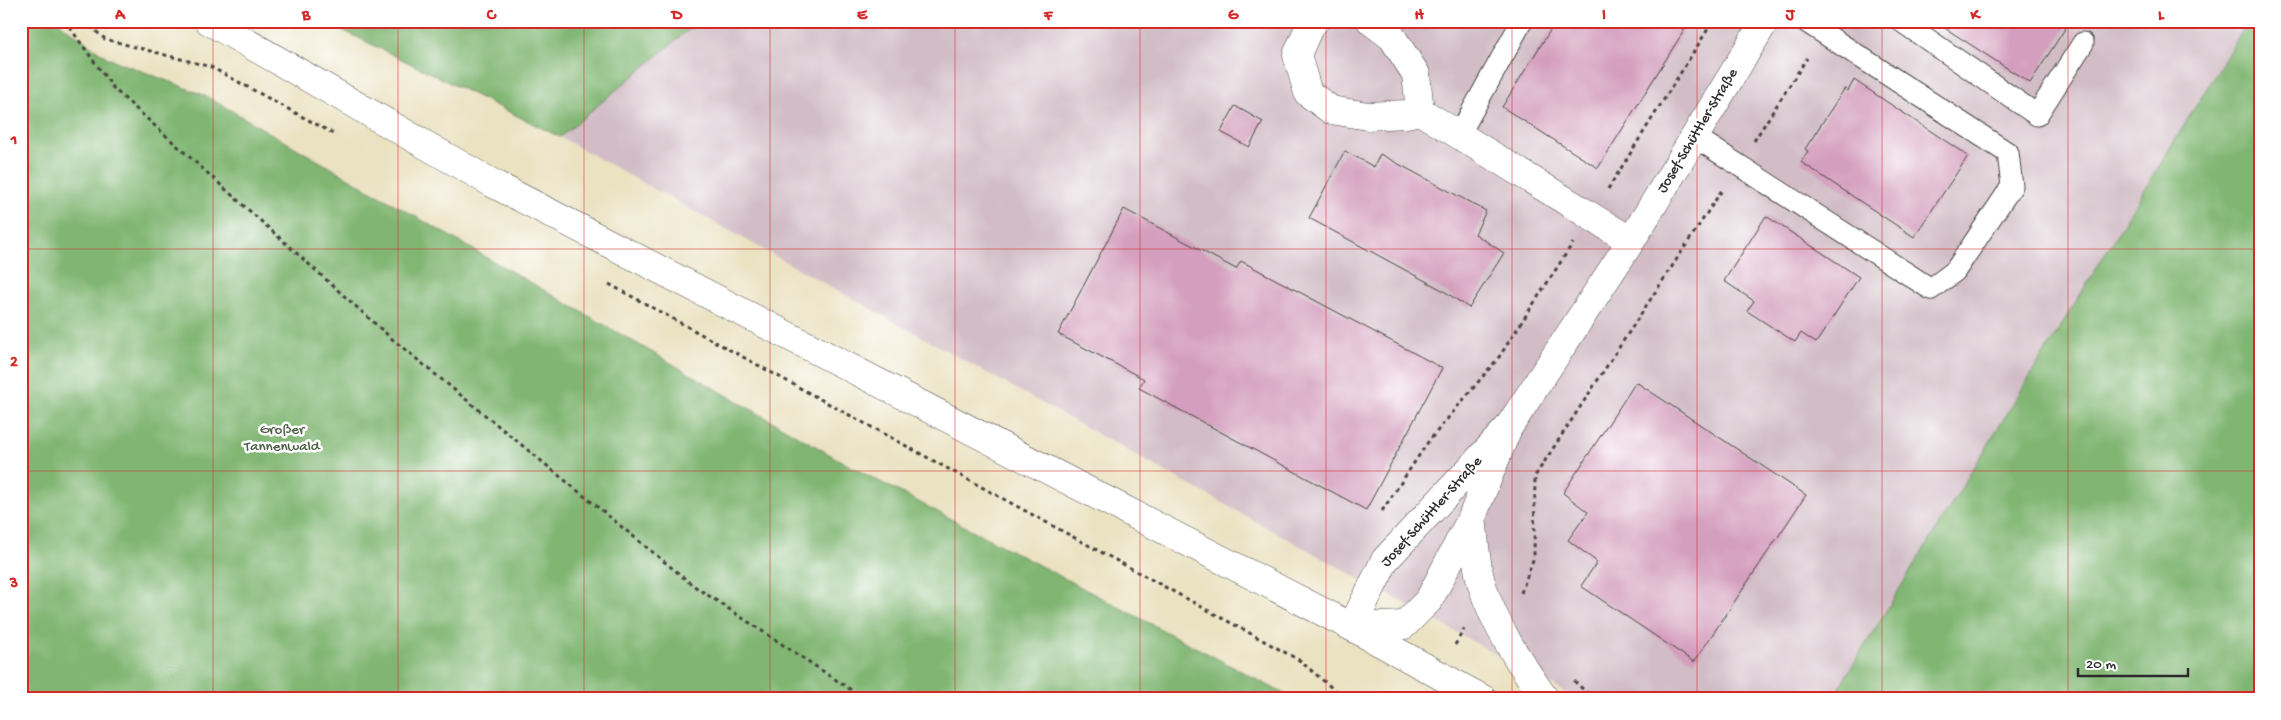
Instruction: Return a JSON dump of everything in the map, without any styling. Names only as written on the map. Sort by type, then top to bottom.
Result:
[{"type":"street","points":[[209,21],[492,183],[1352,627],[1484,699]]},
{"type":"street","points":[[1316,21],[1310,23],[1297,55],[1308,93],[1331,110],[1368,116],[1406,114],[1420,110],[1631,242]]},
{"type":"street","points":[[1371,21],[1392,37],[1416,74],[1420,110]]},
{"type":"street","name":"Josef-Schüttler-Straße","points":[[1508,428],[1472,517],[1429,600],[1404,625],[1352,627],[1385,560],[1508,428],[1631,242],[1765,21]]},
{"type":"street","name":"Josef-Schüttler-Straße","points":[[1472,517],[1481,584],[1498,626],[1545,699]]},
{"type":"lane","points":[[1459,135],[1522,21]]},
{"type":"lane","points":[[1694,137],[1931,289],[1955,271],[2012,186],[2008,153],[1805,21]]},
{"type":"lane","points":[[1901,21],[2037,115],[2083,43]]},
{"type":"path","points":[[65,21],[114,89],[391,338],[694,586],[865,699]]},
{"type":"path","points":[[84,21],[105,39],[211,66],[342,138]]},
{"type":"path","points":[[1606,192],[1713,21]]},
{"type":"path","points":[[1493,613],[1520,596],[1534,557],[1535,476],[1823,34]]},
{"type":"path","points":[[1428,442],[1498,357],[1577,237]]},
{"type":"path","points":[[606,282],[1300,660],[1345,699]]},
{"type":"shaded area","points":[[699,21],[2248,21],[1832,699],[1577,699],[560,137]]},
{"type":"green space","name":"Großer Tannenwald","points":[[21,21],[57,21],[108,58],[204,95],[850,466],[1294,699],[21,699]]},
{"type":"green space","points":[[324,21],[699,21],[560,137]]},
{"type":"green space","points":[[2248,21],[2260,21],[2260,699],[1832,699]]},
{"type":"building","points":[[1556,21],[1690,21],[1598,168],[1502,107]]},
{"type":"building","points":[[1934,21],[2070,21],[2030,83]]},
{"type":"building","points":[[1854,80],[1968,156],[1914,237],[1801,162],[1808,151],[1805,149],[1845,88],[1848,91]]},
{"type":"building","points":[[1235,106],[1263,122],[1249,147],[1221,132]]},
{"type":"building","points":[[1345,151],[1374,167],[1380,154],[1486,211],[1475,234],[1504,253],[1469,308],[1444,291],[1309,218]]},
{"type":"building","points":[[1124,209],[1236,269],[1241,261],[1442,368],[1366,510],[1139,388],[1144,379],[1058,334]]},
{"type":"building","points":[[1766,216],[1859,277],[1816,343],[1801,333],[1795,342],[1747,311],[1754,301],[1724,281]]},
{"type":"building","points":[[1636,382],[1806,495],[1694,662],[1581,586],[1597,562],[1568,540],[1588,512],[1563,493]]}]
